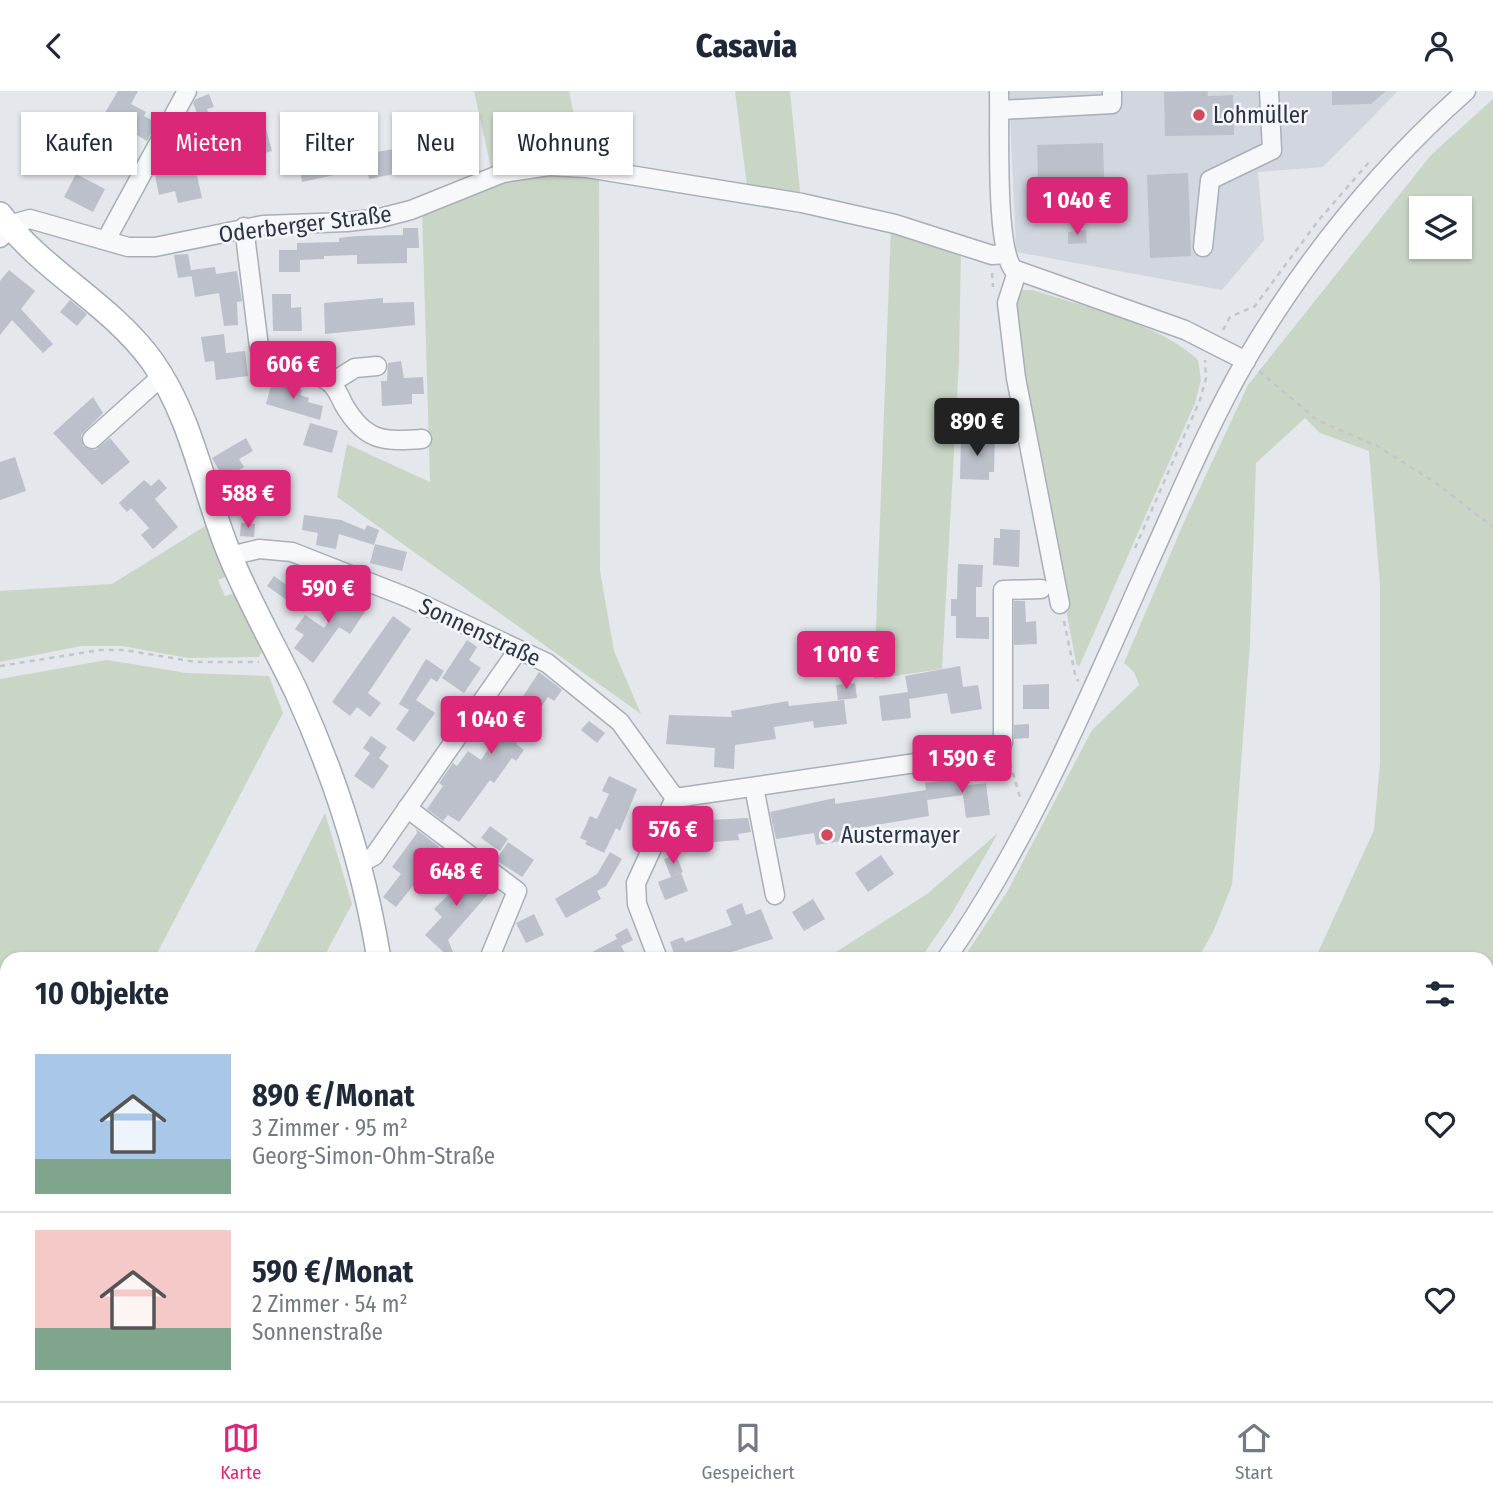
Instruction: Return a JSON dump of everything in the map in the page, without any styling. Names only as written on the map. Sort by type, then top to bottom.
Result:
[{"type":"main road","points":[[3,226],[116,320],[162,376],[179,409],[230,556],[323,755],[359,864],[378,952]]},
{"type":"street","points":[[106,240],[187,91]]},
{"type":"street","points":[[999,91],[1006,254],[1008,262],[1017,272],[1185,330],[1246,361]]},
{"type":"street","points":[[1000,110],[1112,104],[1112,91]]},
{"type":"street","points":[[1203,247],[1210,180],[1272,149],[1269,91]]},
{"type":"street","points":[[950,952],[996,879],[1064,752],[1194,461],[1246,361],[1276,312],[1339,226],[1384,171],[1466,91]]},
{"type":"street","name":"Oderberger Straße","points":[[3,226],[39,220],[128,247],[155,247],[244,227],[380,218],[422,206],[517,170],[549,166],[587,168],[802,203],[895,224],[992,255],[1006,254]]},
{"type":"street","points":[[244,227],[259,347],[273,365],[320,376],[331,383],[363,431],[383,439],[422,439]]},
{"type":"street","points":[[1017,272],[1007,303],[1015,369],[1060,604]]},
{"type":"street","points":[[331,383],[355,368],[377,366]]},
{"type":"street","points":[[92,439],[162,376]]},
{"type":"street","name":"Sonnenstraße","points":[[230,556],[261,549],[292,552],[409,599],[556,669],[620,722],[675,798]]},
{"type":"street","points":[[655,952],[637,904],[636,883],[675,798],[990,753],[1001,749],[1003,590],[1041,589]]},
{"type":"street","points":[[359,864],[374,856],[518,650]]},
{"type":"street","points":[[754,787],[775,895]]},
{"type":"street","points":[[407,808],[517,891],[492,952]]},
{"type":"path","points":[[1134,552],[1200,400],[1206,378],[1204,363],[1215,344]]},
{"type":"path","points":[[1246,361],[1317,420],[1377,446],[1436,483],[1493,527]]},
{"type":"path","points":[[1060,604],[1076,679],[1079,681]]},
{"type":"path","points":[[0,666],[100,650],[230,664],[279,657]]},
{"type":"path","points":[[1074,692],[1084,670]]},
{"type":"path","points":[[1001,749],[1008,757],[1021,800]]},
{"type":"path","points":[[1015,812],[1027,788]]},
{"type":"shaded area","points":[[1009,91],[1398,91],[1323,167],[1258,172],[1264,240],[1222,290],[1016,252]]},
{"type":"green space","points":[[474,91],[569,91],[573,112],[493,112],[493,175],[519,175],[493,177]]},
{"type":"green space","points":[[735,91],[790,91],[801,202],[748,194]]},
{"type":"green space","points":[[1493,99],[1493,952],[1318,952],[1374,830],[1380,763],[1380,585],[1369,451],[1320,433],[1305,418],[1256,463],[1250,643],[1232,885],[1202,952],[968,952],[1007,892],[1092,730],[1139,685],[1134,672],[1124,663],[1184,522],[1248,385],[1431,155]]},
{"type":"green space","points":[[519,175],[599,175],[600,571],[614,651],[641,714],[337,497],[347,444],[430,482],[422,210]]},
{"type":"green space","points":[[891,227],[961,248],[959,361],[942,669],[874,679]]},
{"type":"green space","points":[[1021,290],[1033,290],[1142,326],[1182,347],[1198,360],[1201,380],[1195,403],[1079,667],[1076,663],[1034,437],[1015,303]]},
{"type":"green space","points":[[207,525],[227,576],[218,580],[225,596],[235,593],[262,651],[259,657],[188,658],[122,646],[81,646],[0,662],[0,591],[112,584]]},
{"type":"green space","points":[[107,660],[186,673],[269,676],[283,713],[158,952],[0,952],[0,679]]},
{"type":"green space","points":[[325,813],[352,904],[327,952],[255,952]]},
{"type":"green space","points":[[998,833],[952,913],[925,952],[836,952],[927,894]]},
{"type":"building","points":[[118,91],[138,91],[131,104],[146,112],[144,116],[151,120],[151,134],[147,141],[137,135],[137,112],[105,112]]},
{"type":"building","name":"Lohmüller","points":[[1207,91],[1208,96],[1233,95],[1234,135],[1165,136],[1164,92]]},
{"type":"building","points":[[1332,91],[1386,91],[1371,104],[1332,105]]},
{"type":"building","points":[[209,94],[214,107],[207,109],[208,112],[197,112],[193,103]]},
{"type":"building","points":[[266,129],[272,151],[266,153]]},
{"type":"building","points":[[1103,143],[1104,178],[1038,180],[1037,145]]},
{"type":"building","points":[[392,149],[392,174],[369,179],[368,175],[378,175],[378,152]]},
{"type":"building","points":[[1188,173],[1191,256],[1150,258],[1147,175]]},
{"type":"building","points":[[75,175],[105,189],[93,212],[64,197]]},
{"type":"building","points":[[155,175],[197,175],[202,198],[178,203],[175,191],[159,195]]},
{"type":"building","points":[[301,175],[334,175],[302,182]]},
{"type":"building","points":[[403,228],[418,228],[419,248],[407,248],[407,263],[357,264],[357,255],[324,256],[324,259],[300,260],[300,272],[279,272],[279,250],[297,250],[297,243],[339,242],[339,238],[356,236],[403,235]]},
{"type":"building","points":[[1086,230],[1087,243],[1068,244],[1068,232]]},
{"type":"building","points":[[188,254],[191,270],[215,267],[216,274],[237,271],[242,301],[237,302],[238,325],[224,326],[219,293],[195,297],[192,276],[178,278],[174,255]]},
{"type":"building","points":[[9,270],[35,291],[21,309],[53,344],[43,353],[12,320],[0,335],[0,281]]},
{"type":"building","points":[[272,294],[291,294],[291,308],[301,307],[302,331],[273,331]]},
{"type":"building","points":[[383,298],[383,303],[414,302],[415,325],[325,334],[324,303]]},
{"type":"building","points":[[70,300],[87,314],[77,326],[60,312]]},
{"type":"building","points":[[224,334],[226,353],[245,351],[248,376],[216,380],[214,361],[205,362],[201,337]]},
{"type":"building","points":[[401,361],[404,378],[423,377],[424,394],[412,394],[412,404],[382,406],[381,381],[387,381],[388,363]]},
{"type":"building","points":[[272,382],[302,390],[300,395],[309,398],[308,402],[323,406],[320,420],[266,404]]},
{"type":"building","points":[[93,397],[103,413],[81,435],[83,446],[95,450],[110,438],[130,462],[102,485],[53,433]]},
{"type":"building","points":[[310,423],[338,431],[332,453],[303,445]]},
{"type":"building","points":[[961,437],[995,438],[994,472],[989,472],[989,480],[960,479]]},
{"type":"building","points":[[246,438],[253,451],[239,459],[244,467],[224,479],[212,458]]},
{"type":"building","points":[[15,457],[26,491],[0,500],[0,462]]},
{"type":"building","points":[[159,479],[167,488],[155,499],[178,527],[153,549],[141,535],[149,528],[131,508],[127,512],[119,503],[144,480],[151,486]]},
{"type":"building","points":[[304,515],[341,520],[365,530],[367,525],[379,530],[374,545],[339,534],[336,549],[316,545],[318,533],[302,530]]},
{"type":"building","points":[[241,523],[255,524],[254,537],[240,536]]},
{"type":"building","points":[[1000,529],[1020,530],[1019,567],[993,565],[994,538],[1000,538]]},
{"type":"building","points":[[375,544],[407,552],[402,571],[370,563]]},
{"type":"building","points":[[958,564],[983,565],[982,587],[976,587],[976,617],[989,617],[989,639],[956,638],[956,616],[951,616],[951,599],[957,599]]},
{"type":"building","points":[[295,569],[316,584],[305,599],[311,603],[304,612],[267,586],[274,576],[285,584]]},
{"type":"building","points":[[336,584],[348,592],[344,598],[366,610],[350,634],[339,627],[313,663],[294,648],[304,635],[295,629],[305,615],[324,628],[339,605],[327,597]]},
{"type":"building","points":[[1014,601],[1025,601],[1026,622],[1036,621],[1037,644],[1014,645]]},
{"type":"building","points":[[393,616],[411,629],[368,693],[381,703],[370,717],[357,707],[350,716],[332,702]]},
{"type":"building","points":[[467,640],[477,647],[469,660],[481,668],[464,693],[442,678]]},
{"type":"building","points":[[426,659],[444,671],[437,682],[431,678],[416,700],[435,713],[414,742],[396,729],[409,710],[399,704]]},
{"type":"building","points":[[960,666],[963,687],[978,685],[982,709],[951,714],[947,693],[909,699],[911,718],[882,721],[879,696],[908,692],[905,676]]},
{"type":"building","points":[[539,672],[562,690],[554,701],[548,697],[516,744],[524,750],[516,761],[512,758],[494,783],[490,780],[459,822],[448,815],[443,821],[427,809],[443,786],[439,783],[453,763],[457,766],[468,751],[481,760]]},
{"type":"building","points":[[855,683],[857,698],[838,700],[836,685]]},
{"type":"building","points":[[1049,684],[1049,709],[1023,709],[1023,685]]},
{"type":"building","points":[[844,700],[847,724],[814,728],[813,721],[774,727],[776,739],[735,745],[734,769],[714,767],[715,748],[666,744],[669,715],[732,717],[731,711],[788,701],[789,706]]},
{"type":"building","points":[[589,721],[605,733],[597,743],[581,730]]},
{"type":"building","points":[[1029,724],[1029,738],[1014,739],[1014,725]]},
{"type":"building","points":[[371,736],[387,747],[379,758],[389,766],[373,789],[354,776],[370,753],[363,748]]},
{"type":"building","points":[[609,776],[637,789],[620,831],[616,828],[604,853],[585,844],[587,841],[580,838],[590,816],[597,819],[609,794],[602,791]]},
{"type":"building","points":[[960,778],[962,786],[986,783],[990,815],[966,818],[963,795],[927,800],[925,783]]},
{"type":"building","points":[[926,790],[929,816],[841,831],[842,841],[816,845],[814,833],[776,839],[770,812],[835,798],[835,804]]},
{"type":"building","points":[[709,816],[709,820],[748,818],[751,832],[738,834],[739,840],[689,844],[685,819]]},
{"type":"building","points":[[490,826],[508,839],[500,851],[481,838]]},
{"type":"building","points":[[416,829],[439,847],[436,851],[439,853],[396,907],[383,897],[401,874],[392,867],[417,833]]},
{"type":"building","points":[[508,842],[534,860],[522,877],[496,860]]},
{"type":"building","points":[[610,852],[622,859],[606,886],[597,891],[601,899],[566,918],[555,899],[597,874]]},
{"type":"building","points":[[676,855],[683,872],[671,877],[664,859]]},
{"type":"building","points":[[881,855],[894,874],[868,892],[855,873]]},
{"type":"building","points":[[452,863],[467,872],[489,893],[448,940],[453,952],[443,952],[425,935],[442,917],[434,909],[459,884],[445,874]]},
{"type":"building","points":[[681,873],[688,891],[665,900],[658,882]]},
{"type":"building","points":[[813,899],[825,919],[804,931],[792,912]]},
{"type":"building","points":[[742,903],[746,915],[761,909],[773,939],[732,952],[674,952],[670,942],[683,937],[685,942],[732,925],[726,910]]},
{"type":"building","points":[[534,914],[544,935],[526,943],[516,923]]},
{"type":"building","points":[[627,928],[633,940],[621,946],[624,952],[592,952],[617,939],[615,935]]},
{"type":"place","name":"Lohmüller","points":[[1199,115]]},
{"type":"place","name":"Austermayer","points":[[827,835]]}]
